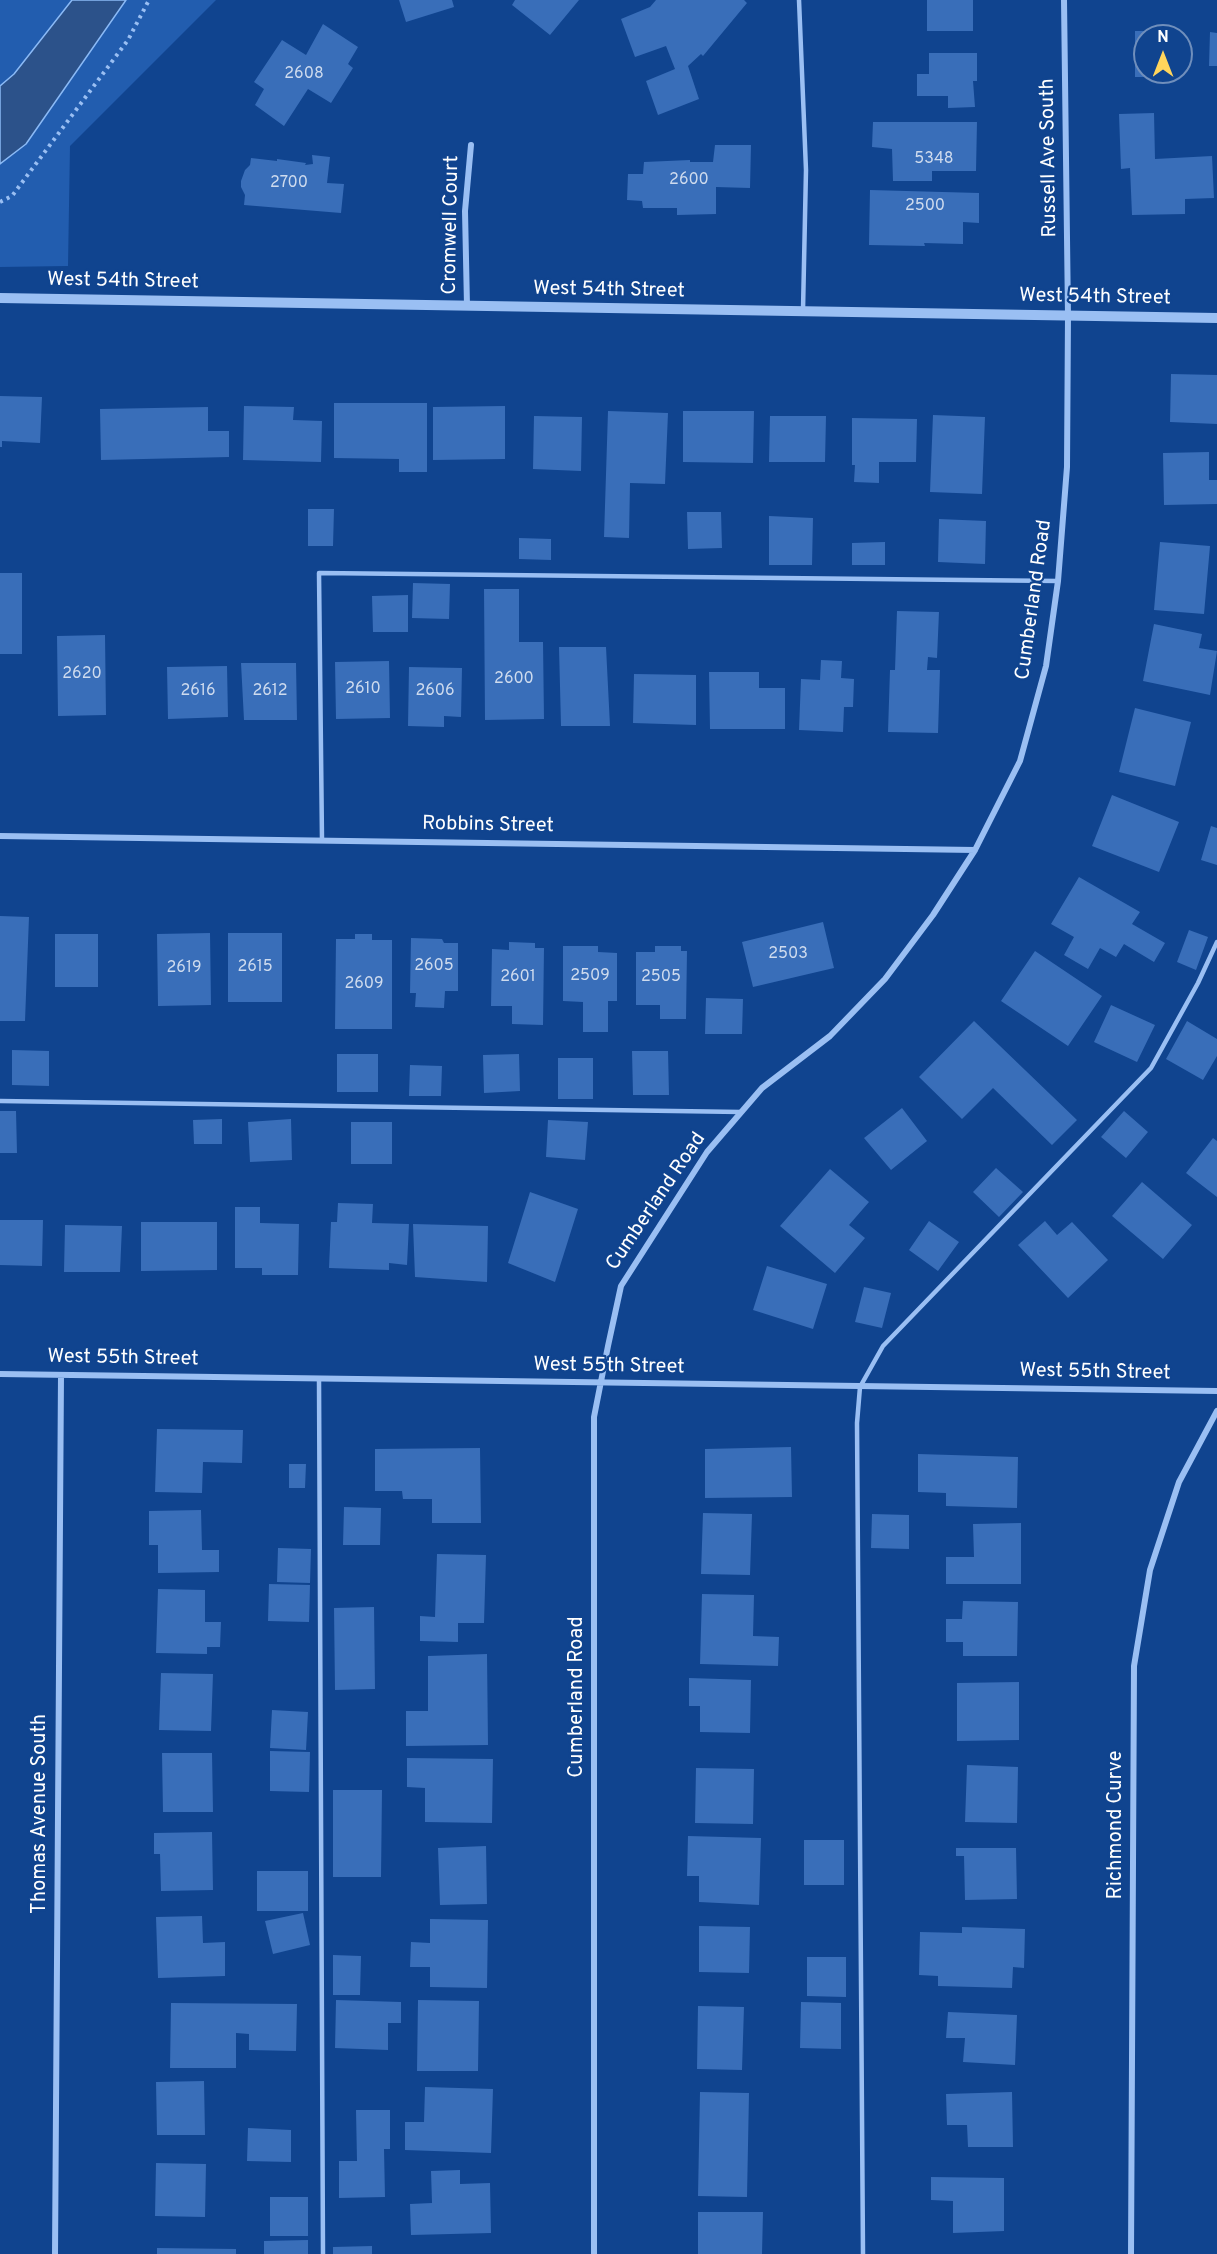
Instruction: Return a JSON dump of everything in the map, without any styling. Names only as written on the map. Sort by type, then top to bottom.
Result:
[{"type":"street","name":"Russell Ave South","points":[[1064,0],[1068,316]]},
{"type":"street","name":"Cromwell Court","points":[[467,306],[465,211],[471,144]]},
{"type":"street","name":"West 54th Street","points":[[0,298],[803,313],[1217,318]]},
{"type":"street","name":"Cumberland Road","points":[[594,2254],[594,1417],[621,1286],[707,1152],[741,1112],[762,1088],[830,1036],[885,979],[933,915],[975,850],[1020,761],[1046,666],[1058,581],[1067,467],[1068,316]]},
{"type":"street","name":"Robbins Street","points":[[0,836],[975,850]]},
{"type":"street","name":"West 55th Street","points":[[0,1374],[1217,1391]]},
{"type":"street","name":"Thomas Avenue South","points":[[55,2254],[61,1375]]},
{"type":"street","name":"Richmond Curve","points":[[1131,2254],[1134,1666],[1150,1570],[1179,1482],[1217,1411]]},
{"type":"lane","points":[[799,0],[806,170],[803,313]]},
{"type":"lane","points":[[322,840],[319,573],[1058,581]]},
{"type":"lane","points":[[863,2254],[857,1435],[860,1387],[883,1346],[1151,1068],[1198,983],[1217,942]]},
{"type":"lane","points":[[0,1101],[741,1112]]},
{"type":"lane","points":[[320,1379],[323,2254]]},
{"type":"path","points":[[0,202],[12,196],[121,49],[149,0]]},
{"type":"shaded area","points":[[0,0],[216,0],[70,146],[68,266],[0,267]]},
{"type":"shaded area","points":[[72,0],[126,0],[26,144],[0,164],[0,86],[14,74]]},
{"type":"building","points":[[399,0],[452,0],[454,7],[406,22]]},
{"type":"building","points":[[515,0],[579,0],[550,35],[512,5]]},
{"type":"building","points":[[656,0],[744,0],[747,3],[703,56],[701,54],[688,66],[699,99],[658,115],[646,81],[675,69],[666,46],[635,57],[621,19],[650,7]]},
{"type":"building","points":[[927,0],[973,0],[973,31],[927,31]]},
{"type":"building","points":[[323,24],[358,47],[348,64],[353,68],[331,103],[308,89],[284,126],[255,105],[264,89],[254,82],[282,40],[306,55]]},
{"type":"building","points":[[1210,32],[1217,33],[1217,66],[1209,66]]},
{"type":"building","points":[[929,53],[977,53],[977,81],[973,81],[975,107],[948,108],[948,96],[917,96],[917,74],[929,74]]},
{"type":"building","points":[[1154,113],[1155,159],[1212,156],[1214,198],[1185,199],[1185,214],[1132,215],[1130,168],[1121,169],[1119,114]]},
{"type":"building","points":[[873,122],[977,122],[976,171],[932,171],[932,181],[893,181],[892,149],[872,147]]},
{"type":"building","points":[[715,145],[751,145],[750,188],[716,187],[716,214],[677,215],[677,208],[643,208],[642,201],[627,200],[628,174],[643,174],[644,162],[690,160],[690,162],[713,162]]},
{"type":"building","points":[[312,155],[330,157],[327,183],[344,184],[341,213],[244,205],[245,195],[241,181],[245,170],[250,165],[251,158],[277,161],[277,159],[306,163],[305,165],[313,164]]},
{"type":"building","points":[[870,190],[979,193],[979,223],[963,222],[963,244],[869,245]]},
{"type":"building","points":[[1171,374],[1217,375],[1217,424],[1170,422]]},
{"type":"building","points":[[0,396],[42,397],[40,443],[2,441],[2,447],[0,447]]},
{"type":"building","points":[[334,403],[427,403],[427,472],[399,472],[399,459],[334,458]]},
{"type":"building","points":[[244,406],[294,407],[293,420],[322,421],[321,462],[243,460]]},
{"type":"building","points":[[505,406],[505,459],[433,460],[433,407]]},
{"type":"building","points":[[208,407],[208,431],[229,431],[229,457],[101,460],[100,409]]},
{"type":"building","points":[[608,411],[668,413],[665,484],[630,483],[629,538],[604,537]]},
{"type":"building","points":[[683,411],[754,411],[753,463],[683,462]]},
{"type":"building","points":[[933,415],[985,417],[982,494],[930,492]]},
{"type":"building","points":[[534,416],[582,417],[581,471],[533,469]]},
{"type":"building","points":[[770,416],[826,416],[825,462],[769,462]]},
{"type":"building","points":[[852,418],[917,419],[916,462],[879,462],[879,483],[854,482]]},
{"type":"building","points":[[1209,452],[1209,480],[1217,480],[1217,504],[1164,505],[1163,453]]},
{"type":"building","points":[[308,509],[334,509],[333,546],[308,546]]},
{"type":"building","points":[[687,512],[721,512],[722,548],[688,549]]},
{"type":"building","points":[[769,516],[813,518],[812,565],[769,565]]},
{"type":"building","points":[[939,519],[986,521],[985,564],[938,562]]},
{"type":"building","points":[[519,538],[551,539],[551,560],[519,559]]},
{"type":"building","points":[[885,542],[885,565],[852,565],[852,543]]},
{"type":"building","points":[[1160,542],[1210,546],[1204,614],[1154,610]]},
{"type":"building","points":[[0,573],[22,573],[22,654],[0,654]]},
{"type":"building","points":[[413,583],[450,584],[449,619],[412,618]]},
{"type":"building","points":[[484,589],[519,589],[519,642],[543,642],[544,719],[485,720]]},
{"type":"building","points":[[408,595],[408,632],[373,632],[372,596]]},
{"type":"building","points":[[897,611],[939,612],[937,658],[928,657],[927,670],[940,670],[938,733],[888,732],[890,670],[895,670]]},
{"type":"building","points":[[1154,624],[1202,634],[1199,648],[1217,651],[1210,695],[1143,681]]},
{"type":"building","points":[[105,635],[106,715],[58,716],[57,636]]},
{"type":"building","points":[[559,647],[606,647],[610,726],[561,726]]},
{"type":"building","points":[[821,660],[842,661],[841,678],[854,679],[853,707],[844,707],[843,732],[799,730],[801,679],[820,680]]},
{"type":"building","points":[[389,661],[390,718],[336,719],[335,662]]},
{"type":"building","points":[[241,663],[296,663],[297,720],[244,720]]},
{"type":"building","points":[[227,666],[228,717],[168,719],[167,667]]},
{"type":"building","points":[[409,667],[462,668],[461,717],[444,716],[444,727],[408,726]]},
{"type":"building","points":[[709,672],[759,672],[759,688],[785,688],[785,729],[710,729]]},
{"type":"building","points":[[634,674],[696,675],[696,725],[633,723]]},
{"type":"building","points":[[1135,708],[1191,722],[1175,786],[1119,772]]},
{"type":"building","points":[[1112,795],[1179,822],[1159,872],[1092,846]]},
{"type":"building","points":[[1211,826],[1217,828],[1217,865],[1201,860]]},
{"type":"building","points":[[1079,877],[1140,912],[1132,924],[1165,943],[1154,962],[1124,944],[1116,957],[1100,948],[1088,969],[1064,955],[1074,937],[1051,924]]},
{"type":"building","points":[[0,916],[29,917],[25,1021],[0,1021]]},
{"type":"building","points":[[823,922],[834,968],[753,987],[742,942]]},
{"type":"building","points":[[1189,930],[1208,937],[1196,970],[1177,962]]},
{"type":"building","points":[[210,933],[211,1005],[158,1006],[157,934]]},
{"type":"building","points":[[228,933],[282,933],[282,1002],[228,1002]]},
{"type":"building","points":[[55,934],[98,934],[98,987],[55,987]]},
{"type":"building","points":[[355,934],[372,934],[372,940],[392,940],[392,1029],[335,1029],[336,939],[355,939]]},
{"type":"building","points":[[411,938],[442,939],[444,943],[458,943],[458,991],[445,991],[444,1008],[415,1007],[416,993],[410,993]]},
{"type":"building","points":[[509,942],[535,943],[535,948],[544,948],[543,1025],[512,1024],[512,1006],[491,1006],[492,949],[509,950]]},
{"type":"building","points":[[563,946],[598,946],[598,952],[617,953],[617,1001],[608,1001],[608,1032],[583,1032],[583,1002],[563,1001]]},
{"type":"building","points":[[655,946],[681,946],[681,951],[687,951],[686,1019],[660,1019],[660,1005],[636,1005],[636,952],[655,952]]},
{"type":"building","points":[[1035,951],[1102,996],[1068,1046],[1001,1001]]},
{"type":"building","points":[[706,998],[743,999],[742,1034],[705,1034]]},
{"type":"building","points":[[1111,1005],[1155,1025],[1137,1062],[1094,1042]]},
{"type":"building","points":[[974,1021],[1077,1120],[1052,1145],[993,1088],[962,1119],[919,1077]]},
{"type":"building","points":[[1187,1021],[1217,1039],[1217,1056],[1203,1080],[1166,1059]]},
{"type":"building","points":[[12,1050],[49,1051],[49,1086],[12,1085]]},
{"type":"building","points":[[632,1051],[668,1051],[669,1095],[633,1095]]},
{"type":"building","points":[[337,1054],[378,1054],[378,1092],[337,1092]]},
{"type":"building","points":[[519,1054],[520,1091],[484,1093],[483,1055]]},
{"type":"building","points":[[558,1058],[593,1058],[593,1099],[558,1099]]},
{"type":"building","points":[[410,1065],[442,1066],[441,1096],[409,1096]]},
{"type":"building","points":[[902,1108],[927,1141],[891,1170],[864,1138]]},
{"type":"building","points":[[0,1111],[16,1111],[17,1153],[0,1153]]},
{"type":"building","points":[[1124,1111],[1148,1132],[1126,1158],[1101,1137]]},
{"type":"building","points":[[222,1119],[222,1144],[194,1144],[193,1120]]},
{"type":"building","points":[[291,1119],[292,1160],[250,1162],[248,1122]]},
{"type":"building","points":[[548,1120],[588,1122],[585,1160],[546,1157]]},
{"type":"building","points":[[351,1122],[392,1122],[392,1164],[351,1164]]},
{"type":"building","points":[[1213,1138],[1217,1141],[1217,1197],[1186,1173]]},
{"type":"building","points":[[996,1168],[1023,1192],[999,1217],[973,1192]]},
{"type":"building","points":[[830,1169],[869,1202],[849,1225],[865,1238],[835,1273],[780,1226]]},
{"type":"building","points":[[1142,1182],[1192,1225],[1163,1259],[1112,1216]]},
{"type":"building","points":[[530,1192],[578,1209],[555,1282],[508,1263]]},
{"type":"building","points":[[338,1203],[373,1204],[372,1223],[409,1224],[407,1265],[389,1263],[389,1270],[329,1268],[331,1222],[337,1222]]},
{"type":"building","points":[[235,1207],[260,1207],[260,1223],[299,1224],[298,1275],[262,1275],[262,1268],[235,1268]]},
{"type":"building","points":[[0,1220],[43,1220],[42,1266],[0,1265]]},
{"type":"building","points":[[929,1221],[959,1242],[938,1271],[909,1250]]},
{"type":"building","points":[[1045,1221],[1057,1235],[1072,1222],[1108,1260],[1068,1298],[1018,1245]]},
{"type":"building","points":[[141,1222],[217,1222],[217,1270],[141,1271]]},
{"type":"building","points":[[413,1224],[488,1226],[487,1282],[415,1277]]},
{"type":"building","points":[[65,1225],[122,1226],[120,1272],[64,1272]]},
{"type":"building","points":[[767,1266],[827,1284],[813,1329],[753,1310]]},
{"type":"building","points":[[864,1287],[891,1293],[882,1328],[855,1322]]},
{"type":"building","points":[[157,1429],[243,1430],[242,1463],[203,1462],[202,1493],[155,1492]]},
{"type":"building","points":[[791,1447],[792,1497],[705,1498],[705,1449]]},
{"type":"building","points":[[480,1448],[481,1523],[432,1523],[432,1499],[403,1499],[402,1491],[375,1491],[375,1449]]},
{"type":"building","points":[[918,1454],[1018,1457],[1017,1508],[946,1506],[946,1493],[918,1492]]},
{"type":"building","points":[[289,1464],[306,1464],[305,1488],[289,1488]]},
{"type":"building","points":[[344,1507],[381,1508],[380,1545],[343,1545]]},
{"type":"building","points":[[201,1510],[202,1550],[219,1550],[219,1572],[158,1573],[158,1545],[149,1545],[149,1511]]},
{"type":"building","points":[[703,1513],[752,1514],[750,1575],[701,1574]]},
{"type":"building","points":[[872,1514],[909,1515],[909,1549],[871,1548]]},
{"type":"building","points":[[1021,1523],[1021,1584],[946,1584],[946,1557],[974,1557],[973,1524]]},
{"type":"building","points":[[278,1548],[311,1549],[310,1583],[277,1582]]},
{"type":"building","points":[[437,1554],[486,1555],[484,1623],[458,1623],[458,1642],[420,1641],[420,1616],[435,1617]]},
{"type":"building","points":[[269,1584],[310,1585],[309,1622],[268,1621]]},
{"type":"building","points":[[158,1589],[205,1590],[205,1622],[221,1622],[220,1647],[207,1647],[207,1654],[156,1653]]},
{"type":"building","points":[[702,1594],[754,1595],[753,1636],[779,1637],[778,1666],[700,1664]]},
{"type":"building","points":[[963,1601],[1018,1602],[1017,1656],[963,1656],[963,1642],[946,1642],[946,1619],[962,1619]]},
{"type":"building","points":[[374,1607],[375,1689],[335,1690],[334,1608]]},
{"type":"building","points":[[487,1654],[488,1745],[406,1746],[406,1711],[428,1711],[428,1656]]},
{"type":"building","points":[[161,1673],[213,1674],[211,1731],[159,1730]]},
{"type":"building","points":[[689,1678],[751,1680],[750,1733],[700,1732],[700,1706],[689,1706]]},
{"type":"building","points":[[1019,1682],[1019,1740],[957,1741],[957,1683]]},
{"type":"building","points":[[272,1710],[308,1712],[306,1750],[270,1748]]},
{"type":"building","points":[[270,1751],[310,1752],[309,1792],[270,1791]]},
{"type":"building","points":[[162,1753],[212,1753],[213,1812],[163,1812]]},
{"type":"building","points":[[407,1758],[493,1759],[492,1823],[425,1822],[425,1788],[407,1787]]},
{"type":"building","points":[[967,1765],[1018,1767],[1017,1823],[965,1822]]},
{"type":"building","points":[[696,1768],[754,1769],[753,1824],[695,1823]]},
{"type":"building","points":[[333,1790],[382,1790],[381,1877],[333,1877]]},
{"type":"building","points":[[212,1832],[213,1890],[161,1891],[160,1854],[154,1854],[154,1833]]},
{"type":"building","points":[[688,1836],[761,1838],[759,1905],[699,1902],[699,1876],[687,1876]]},
{"type":"building","points":[[804,1840],[844,1840],[844,1885],[804,1885]]},
{"type":"building","points":[[486,1846],[487,1904],[440,1905],[438,1848]]},
{"type":"building","points":[[956,1848],[1016,1848],[1017,1899],[965,1900],[964,1856],[956,1856]]},
{"type":"building","points":[[257,1871],[308,1871],[308,1911],[257,1911]]},
{"type":"building","points":[[303,1913],[310,1945],[273,1954],[265,1921]]},
{"type":"building","points":[[202,1916],[203,1943],[225,1942],[225,1976],[158,1978],[156,1917]]},
{"type":"building","points":[[430,1919],[488,1920],[487,1988],[430,1987],[430,1967],[410,1967],[411,1942],[430,1943]]},
{"type":"building","points":[[699,1926],[750,1927],[749,1973],[699,1972]]},
{"type":"building","points":[[962,1927],[1025,1929],[1024,1968],[1013,1967],[1012,1988],[938,1986],[938,1976],[919,1975],[920,1932],[962,1933]]},
{"type":"building","points":[[333,1955],[361,1956],[360,1995],[333,1995]]},
{"type":"building","points":[[807,1957],[846,1957],[846,1997],[807,1996]]},
{"type":"building","points":[[336,2000],[401,2002],[401,2023],[388,2023],[388,2050],[335,2048]]},
{"type":"building","points":[[418,2000],[479,2001],[478,2071],[417,2071]]},
{"type":"building","points":[[801,2002],[841,2003],[841,2049],[800,2048]]},
{"type":"building","points":[[171,2003],[297,2004],[296,2051],[249,2050],[249,2034],[236,2033],[236,2068],[170,2068]]},
{"type":"building","points":[[698,2006],[744,2007],[742,2070],[697,2069]]},
{"type":"building","points":[[948,2012],[1017,2015],[1015,2065],[963,2062],[965,2038],[946,2038]]},
{"type":"building","points":[[204,2081],[205,2135],[157,2135],[156,2082]]},
{"type":"building","points":[[425,2087],[493,2089],[491,2153],[405,2150],[405,2122],[424,2122]]},
{"type":"building","points":[[700,2092],[749,2093],[747,2197],[698,2196]]},
{"type":"building","points":[[1012,2092],[1013,2147],[968,2147],[967,2125],[947,2125],[946,2094]]},
{"type":"building","points":[[356,2110],[390,2110],[390,2149],[384,2149],[385,2197],[339,2198],[339,2161],[357,2161]]},
{"type":"building","points":[[248,2128],[291,2130],[291,2162],[247,2161]]},
{"type":"building","points":[[156,2163],[206,2164],[205,2217],[155,2216]]},
{"type":"building","points":[[460,2170],[460,2184],[490,2183],[491,2233],[411,2235],[410,2204],[432,2203],[431,2171]]},
{"type":"building","points":[[931,2177],[1004,2178],[1004,2231],[953,2233],[953,2201],[931,2200]]},
{"type":"building","points":[[270,2197],[308,2197],[308,2236],[270,2236]]},
{"type":"building","points":[[698,2212],[763,2212],[762,2254],[698,2254]]},
{"type":"building","points":[[308,2240],[308,2254],[264,2254],[264,2241]]},
{"type":"building","points":[[372,2246],[372,2254],[333,2254],[333,2247]]},
{"type":"building","points":[[157,2248],[236,2249],[236,2254],[157,2254]]}]
